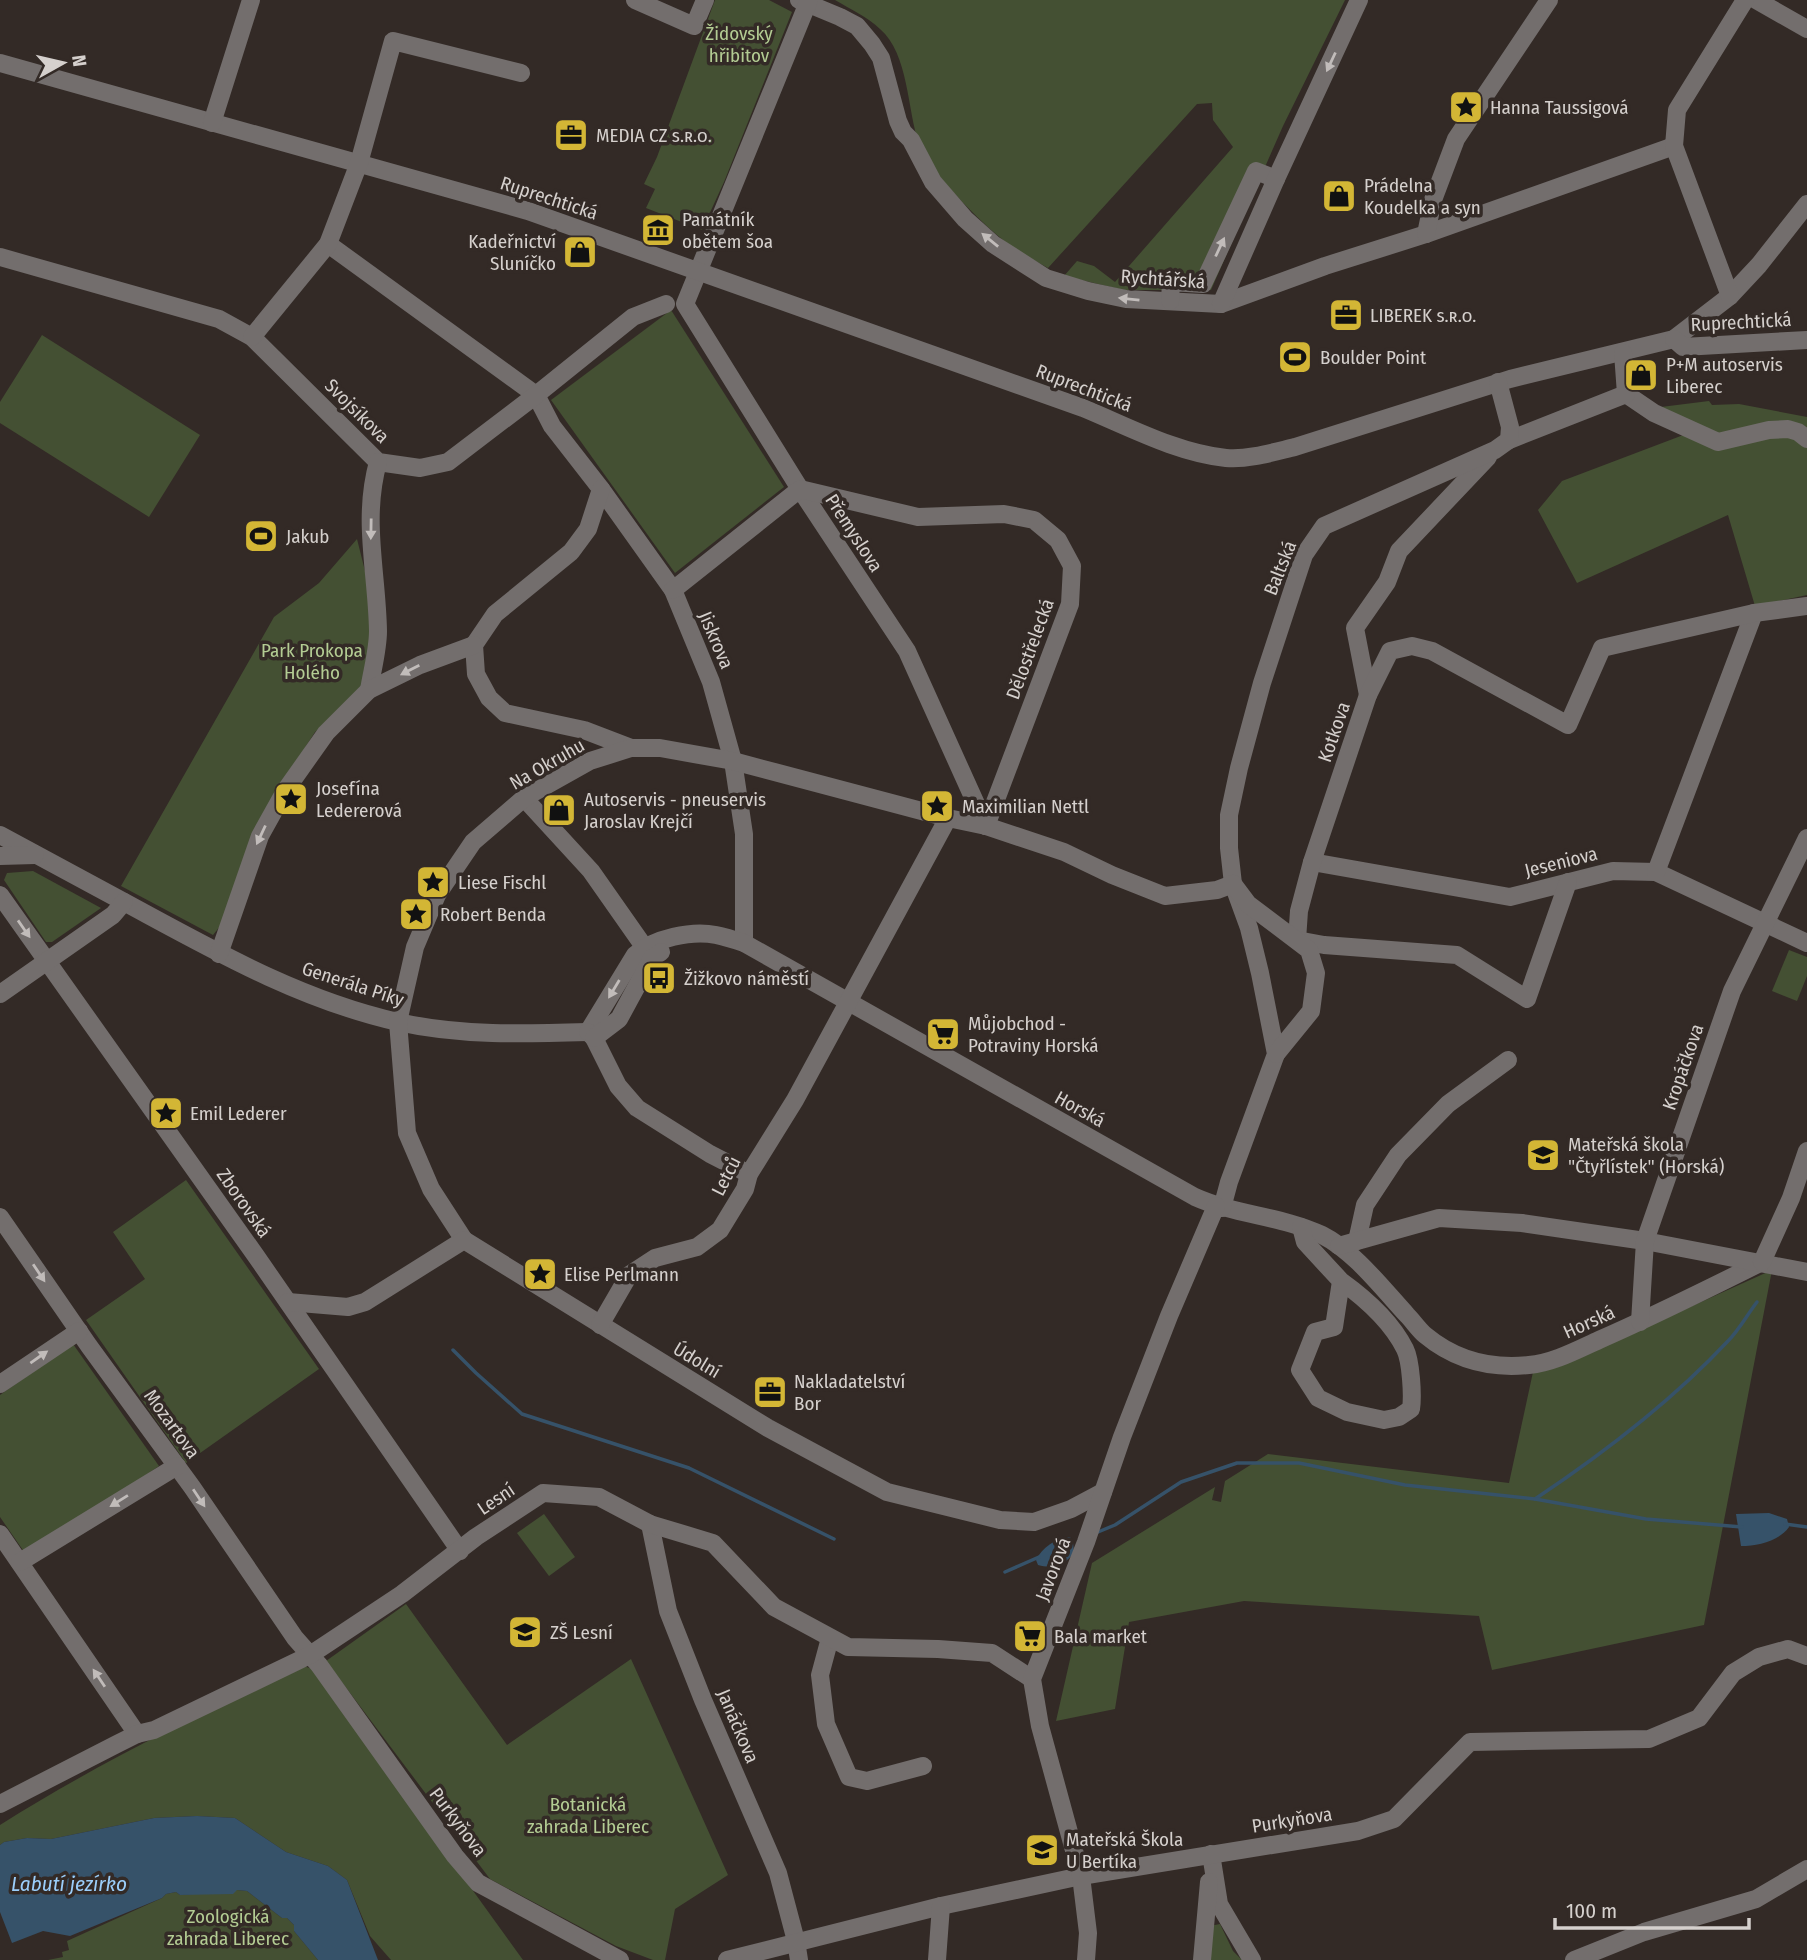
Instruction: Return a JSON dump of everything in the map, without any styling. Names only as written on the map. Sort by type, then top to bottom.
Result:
[{"type":"street","points":[[212,123],[251,0]]},
{"type":"street","points":[[635,0],[694,26],[705,0]]},
{"type":"street","points":[[1221,304],[1359,0]]},
{"type":"street","points":[[1426,234],[1433,200],[1456,139],[1549,0]]},
{"type":"street","points":[[1730,296],[1674,146],[1677,110],[1745,0]]},
{"type":"street","points":[[1756,0],[1807,29]]},
{"type":"street","points":[[697,271],[805,1]]},
{"type":"street","name":"Rychtářská","points":[[805,1],[857,26],[872,44],[881,58],[903,132],[911,140],[933,182],[965,219],[993,244],[1046,278],[1088,292],[1126,299],[1221,304],[1674,146]]},
{"type":"street","points":[[251,337],[328,244],[359,163],[393,41],[520,73]]},
{"type":"street","name":"Ruprechtická","points":[[0,63],[528,211],[1083,408],[1174,445],[1228,458],[1296,447],[1499,382],[1674,339],[1683,346],[1807,340]]},
{"type":"street","points":[[1170,301],[1171,282],[1203,284],[1256,171],[1276,179]]},
{"type":"street","points":[[1674,339],[1730,296],[1759,265],[1807,204]]},
{"type":"street","points":[[328,244],[536,395]]},
{"type":"street","name":"Svojsíkova","points":[[0,257],[219,319],[251,337],[378,462],[420,468],[448,462],[633,317],[666,304]]},
{"type":"street","name":"Přemyslova","points":[[697,271],[685,304],[800,489],[907,651],[986,826]]},
{"type":"street","points":[[1623,353],[1626,394],[1654,413],[1718,442],[1769,430],[1788,429],[1807,439]]},
{"type":"street","points":[[1499,382],[1510,427],[1502,445]]},
{"type":"street","name":"Baltská","points":[[1276,1054],[1249,928],[1233,884],[1228,815],[1262,683],[1304,555],[1324,526],[1502,445],[1626,394]]},
{"type":"street","name":"Jiskrova","points":[[536,395],[552,426],[673,590],[711,682],[733,761],[744,834],[744,943]]},
{"type":"street","name":"Kotkova","points":[[1297,940],[1299,911],[1312,862],[1368,695],[1355,628],[1387,582],[1399,551],[1502,445]]},
{"type":"street","points":[[369,690],[378,633],[370,537],[371,499],[378,462]]},
{"type":"street","points":[[219,954],[260,836],[285,790],[326,733],[369,690],[420,664],[474,645],[495,614],[572,552],[588,529],[601,489]]},
{"type":"street","points":[[673,590],[800,489]]},
{"type":"street","name":"Dělostřelecká","points":[[800,489],[918,517],[1004,514],[1034,520],[1058,540],[1072,566],[1070,604],[986,826]]},
{"type":"street","points":[[1368,695],[1390,651],[1412,646],[1432,651],[1568,725],[1602,648],[1754,614],[1807,606]]},
{"type":"street","points":[[1656,872],[1754,614]]},
{"type":"street","points":[[474,645],[476,674],[489,698],[505,713],[584,730],[631,748]]},
{"type":"street","name":"Na Okruhu","points":[[464,1240],[431,1189],[407,1133],[398,1022],[415,947],[437,895],[473,842],[524,798],[590,761],[631,748],[660,748],[733,761],[986,826],[1064,852],[1165,896],[1217,890],[1233,884]]},
{"type":"street","points":[[524,798],[591,871],[648,953]]},
{"type":"street","name":"Letců","points":[[600,1325],[629,1275],[655,1258],[697,1247],[720,1230],[745,1189],[749,1174],[795,1100],[849,1003],[948,818]]},
{"type":"street","name":"Generála Píky","points":[[0,835],[219,954],[329,1003],[398,1022],[449,1030],[501,1035],[591,1035]]},
{"type":"street","name":"Kropáčkova","points":[[1640,1322],[1645,1241],[1732,991],[1807,838]]},
{"type":"street","points":[[0,856],[35,855]]},
{"type":"street","name":"Jeseniova","points":[[1312,862],[1510,897],[1613,871],[1656,872],[1807,943]]},
{"type":"street","points":[[1297,940],[1324,945],[1457,955],[1527,999],[1568,882]]},
{"type":"street","points":[[1219,1207],[1276,1054],[1311,1011],[1317,973],[1309,950],[1248,904],[1233,884]]},
{"type":"street","name":"Zborovská","points":[[0,895],[288,1302],[460,1551]]},
{"type":"street","points":[[0,994],[113,915],[124,902]]},
{"type":"street","points":[[749,1174],[710,1154],[637,1108],[618,1086],[591,1035],[635,955],[648,953],[660,940],[713,934],[744,943],[849,1003]]},
{"type":"street","name":"Horská","points":[[849,1003],[1195,1197],[1219,1207],[1301,1227],[1348,1244],[1370,1275],[1425,1335],[1476,1362],[1498,1366],[1532,1365],[1561,1357],[1640,1322],[1762,1262]]},
{"type":"street","points":[[1348,1244],[1365,1205],[1398,1155],[1448,1104],[1508,1060]]},
{"type":"street","points":[[1762,1262],[1791,1198],[1807,1151]]},
{"type":"street","name":"Javorová","points":[[1032,1679],[1154,1354],[1219,1207]]},
{"type":"street","name":"Mozartova","points":[[0,1217],[310,1656]]},
{"type":"street","points":[[1348,1244],[1439,1218],[1522,1223],[1645,1241],[1807,1272]]},
{"type":"street","points":[[1301,1227],[1305,1242],[1341,1281],[1366,1299],[1391,1328],[1406,1351],[1411,1409],[1399,1417],[1384,1420],[1347,1412],[1318,1398],[1300,1370],[1315,1332],[1334,1327],[1341,1281]]},
{"type":"street","points":[[288,1302],[348,1307],[365,1302],[464,1240]]},
{"type":"street","name":"Údolní","points":[[464,1240],[768,1428],[887,1493],[1000,1520],[1034,1522],[1071,1509],[1104,1492]]},
{"type":"street","points":[[0,1384],[79,1331]]},
{"type":"street","points":[[20,1562],[177,1466]]},
{"type":"street","name":"Lesní","points":[[0,1804],[137,1734],[154,1730],[310,1656],[402,1594],[476,1537],[543,1493],[599,1497],[650,1524],[713,1543],[774,1607],[848,1647],[992,1653],[1032,1679]]},
{"type":"street","name":"Janáčkova","points":[[650,1524],[668,1611],[703,1700],[778,1873],[799,1960]]},
{"type":"street","points":[[0,1534],[137,1734]]},
{"type":"street","points":[[830,1638],[820,1675],[826,1724],[849,1777],[867,1781],[923,1766]]},
{"type":"street","name":"Purkyňova","points":[[727,1960],[941,1906],[1082,1876],[1358,1831],[1394,1819],[1470,1742],[1649,1739],[1699,1718],[1733,1672],[1759,1657],[1788,1649],[1807,1656]]},
{"type":"street","name":"Purkyňova","points":[[310,1656],[454,1856],[478,1883],[620,1960]]},
{"type":"street","points":[[1032,1679],[1041,1726],[1082,1876],[1088,1933],[1086,1960]]},
{"type":"street","points":[[1202,1960],[1211,1854]]},
{"type":"street","points":[[1211,1854],[1219,1904],[1252,1960]]},
{"type":"street","points":[[1574,1960],[1644,1932],[1756,1899],[1807,1869]]},
{"type":"street","points":[[937,1960],[941,1906]]},
{"type":"green space","name":"Židovský hřibitov","points":[[715,0],[769,0],[792,12],[702,230],[646,208],[655,189],[644,184],[657,157]]},
{"type":"green space","points":[[835,0],[1345,0],[1283,126],[1211,290],[1124,290],[1064,276],[1077,261],[1094,266],[1115,282],[1233,147],[1213,120],[1212,103],[1197,104],[1048,268],[1000,237],[959,199],[934,170],[919,144],[902,67],[890,40],[870,21]]},
{"type":"green space","points":[[671,310],[784,487],[675,573],[551,400]]},
{"type":"green space","points":[[42,335],[200,435],[149,517],[0,423],[0,402]]},
{"type":"green space","points":[[1709,401],[1712,405],[1739,404],[1807,417],[1807,435],[1727,438],[1653,408]]},
{"type":"green space","points":[[1686,434],[1791,437],[1807,445],[1807,595],[1755,606],[1728,515],[1577,583],[1538,510],[1562,481]]},
{"type":"green space","name":"Park Prokopa Holého","points":[[357,539],[375,627],[366,683],[359,693],[315,732],[306,746],[221,925],[213,935],[121,886],[274,617],[319,583]]},
{"type":"green space","points":[[33,871],[101,908],[52,942],[46,942],[4,880],[7,873]]},
{"type":"green space","points":[[1789,950],[1807,957],[1807,976],[1797,1001],[1772,991]]},
{"type":"green space","points":[[186,1180],[319,1369],[186,1463],[86,1320],[145,1279],[113,1232]]},
{"type":"green space","points":[[1772,1270],[1704,1625],[1492,1670],[1479,1616],[1244,1601],[1129,1622],[1115,1709],[1056,1721],[1092,1563],[1215,1487],[1212,1500],[1221,1502],[1225,1481],[1268,1454],[1509,1483],[1533,1372],[1608,1344]]},
{"type":"green space","points":[[73,1344],[159,1466],[27,1556],[0,1517],[0,1395]]},
{"type":"green space","points":[[544,1514],[575,1557],[549,1576],[517,1533]]},
{"type":"green space","name":"Botanická zahrada Liberec","points":[[406,1604],[507,1745],[631,1659],[728,1875],[675,1909],[665,1960],[653,1960],[616,1946],[490,1879],[326,1661]]},
{"type":"green space","points":[[300,1665],[313,1669],[523,1960],[391,1960],[370,1936],[347,1880],[328,1866],[286,1852],[235,1818],[154,1818],[51,1839],[27,1838],[0,1845],[0,1825],[36,1803],[148,1741]]},
{"type":"green space","name":"Zoologická zahrada Liberec","points":[[247,1891],[282,1918],[287,1918],[318,1960],[48,1960],[63,1957],[62,1952],[69,1950],[67,1941],[166,1894]]},
{"type":"green space","points":[[1220,1924],[1233,1951],[1242,1960],[1208,1960],[1210,1926]]},
{"type":"water","points":[[1769,1513],[1787,1519],[1789,1527],[1785,1532],[1768,1542],[1741,1546],[1736,1514]]},
{"type":"water","points":[[1070,1537],[1074,1553],[1066,1560],[1054,1566],[1038,1565],[1036,1560],[1045,1548],[1059,1539]]},
{"type":"water","name":"Labutí jezírko","points":[[154,1818],[235,1818],[286,1852],[328,1866],[347,1880],[378,1960],[318,1960],[287,1918],[282,1918],[247,1891],[237,1890],[233,1894],[166,1894],[70,1936],[43,1931],[12,1943],[0,1912],[0,1845],[4,1842],[27,1838],[51,1839]]},
{"type":"waterway","points":[[1535,1499],[1611,1445],[1684,1385],[1732,1337],[1757,1302]]},
{"type":"waterway","points":[[453,1350],[522,1414],[689,1468],[834,1539]]},
{"type":"waterway","points":[[1098,1532],[1115,1525],[1181,1482],[1237,1463],[1299,1463],[1405,1485],[1535,1499],[1646,1519],[1742,1527]]},
{"type":"waterway","points":[[1785,1524],[1807,1527]]},
{"type":"waterway","points":[[1005,1572],[1039,1557]]},
{"type":"place","name":"Hanna Taussigová","points":[[1466,107]]},
{"type":"place","name":"MEDIA CZ s.ʀ.ᴏ.","points":[[571,135]]},
{"type":"place","name":"Prádelna Koudelka a syn","points":[[1339,196]]},
{"type":"place","name":"Památník obětem šoa","points":[[658,230]]},
{"type":"place","name":"Kadeřnictví Sluníčko","points":[[580,252]]},
{"type":"place","name":"LIBEREK s.ʀ.ᴏ.","points":[[1346,315]]},
{"type":"place","name":"Boulder Point","points":[[1295,357]]},
{"type":"place","name":"P+M autoservis Liberec","points":[[1641,375]]},
{"type":"place","name":"Jakub","points":[[261,536]]},
{"type":"place","name":"Josefína Ledererová","points":[[291,799]]},
{"type":"place","name":"Maximilian Nettl","points":[[937,806]]},
{"type":"place","name":"Autoservis - pneuservis Jaroslav Krejčí","points":[[559,810]]},
{"type":"place","name":"Liese Fischl","points":[[433,882]]},
{"type":"place","name":"Robert Benda","points":[[416,914]]},
{"type":"place","name":"Žižkovo náměstí","points":[[659,978]]},
{"type":"place","name":"Můjobchod - Potraviny Horská","points":[[943,1034]]},
{"type":"place","name":"Emil Lederer","points":[[166,1113]]},
{"type":"place","name":"Mateřská škola \"Čtyřlístek\" (Horská)","points":[[1543,1155]]},
{"type":"place","name":"Elise Perlmann","points":[[540,1274]]},
{"type":"place","name":"Nakladatelství Bor","points":[[770,1392]]},
{"type":"place","name":"ZŠ Lesní","points":[[525,1632]]},
{"type":"place","name":"Bala market","points":[[1030,1636]]},
{"type":"place","name":"Mateřská Škola U Bertíka","points":[[1042,1850]]}]
